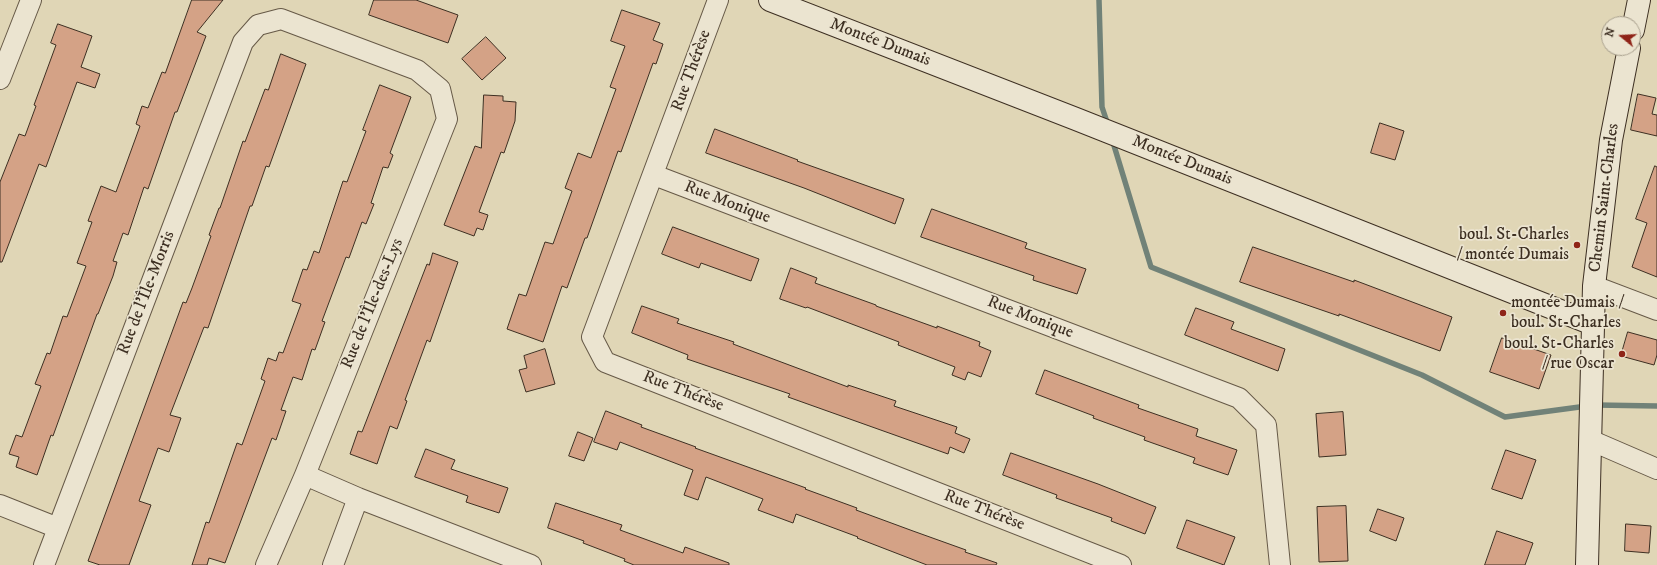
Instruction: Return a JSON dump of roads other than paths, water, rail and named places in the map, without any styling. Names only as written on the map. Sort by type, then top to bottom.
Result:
[{"type":"street","points":[[0,79],[31,0]]},
{"type":"street","name":"Rue Thérèse","points":[[718,0],[654,175],[592,337],[605,362],[1121,565]]},
{"type":"street","name":"Montée Dumais","points":[[770,0],[1068,116],[1593,324]]},
{"type":"street","points":[[1636,16],[1639,0]]},
{"type":"street","name":"Rue de l'Île-des-Lys","points":[[258,24],[281,20],[417,70],[440,89],[447,119],[305,475]]},
{"type":"street","name":"Rue de l'Île-Morris","points":[[44,565],[243,42],[258,24]]},
{"type":"street","name":"Chemin Saint-Charles","points":[[1587,565],[1594,286],[1611,140],[1627,56]]},
{"type":"street","name":"Rue Monique","points":[[654,175],[1239,398],[1266,425],[1280,565]]},
{"type":"street","points":[[1594,286],[1657,310]]},
{"type":"street","points":[[1590,440],[1657,469]]},
{"type":"street","points":[[266,565],[305,475],[358,498],[531,565]]},
{"type":"street","points":[[333,565],[358,498]]},
{"type":"street","points":[[0,505],[58,528]]},
{"type":"waterway","points":[[1099,0],[1102,107],[1108,125]]},
{"type":"waterway","points":[[1112,139],[1151,267],[1422,375],[1505,417],[1587,406]]},
{"type":"waterway","points":[[1596,405],[1657,406]]},
{"type":"place","name":"boul. St-Charles / montée Dumais","points":[[1577,245]]},
{"type":"place","name":"montée Dumais / boul. St-Charles","points":[[1503,313]]},
{"type":"place","name":"boul. St-Charles / rue Oscar","points":[[1622,354]]}]
